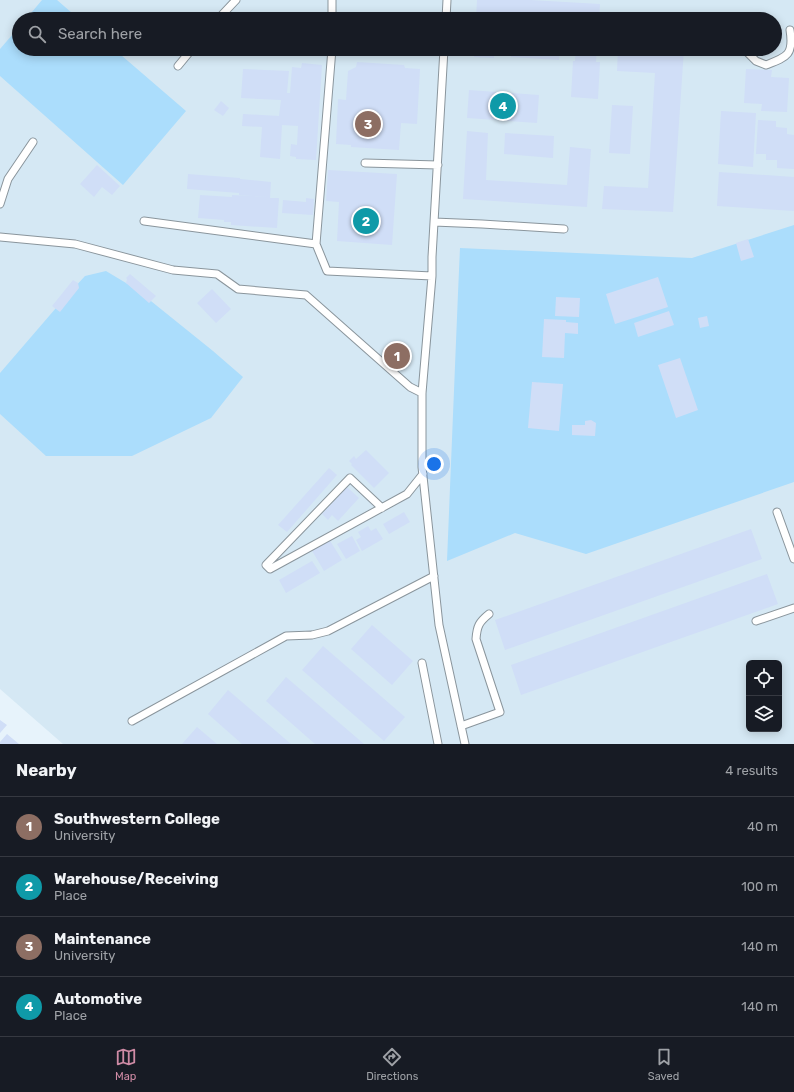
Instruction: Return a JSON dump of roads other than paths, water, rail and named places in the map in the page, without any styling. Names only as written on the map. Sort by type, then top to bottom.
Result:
[{"type":"lane","points":[[225,12],[236,0]]},
{"type":"lane","points":[[332,0],[332,12]]},
{"type":"lane","points":[[446,12],[447,0]]},
{"type":"lane","points":[[751,56],[756,61],[766,65],[784,58],[791,50],[792,39],[790,30]]},
{"type":"lane","points":[[178,66],[186,56]]},
{"type":"lane","points":[[331,56],[316,244],[327,271],[432,276]]},
{"type":"lane","points":[[444,56],[432,276],[422,393],[423,474],[439,625],[464,744]]},
{"type":"lane","points":[[0,204],[8,179],[33,142]]},
{"type":"lane","points":[[365,163],[438,165]]},
{"type":"lane","points":[[144,221],[316,244]]},
{"type":"lane","points":[[434,222],[564,229]]},
{"type":"lane","points":[[0,237],[75,244],[173,270],[217,274],[238,289],[306,295],[410,387],[422,393]]},
{"type":"lane","points":[[382,508],[350,478],[266,565],[270,569],[382,508],[406,494],[423,474]]},
{"type":"lane","points":[[777,512],[794,559]]},
{"type":"lane","points":[[132,721],[286,636],[312,635],[328,631],[434,576]]},
{"type":"lane","points":[[756,621],[794,608]]},
{"type":"lane","points":[[461,726],[500,712],[476,639],[477,627],[489,614]]},
{"type":"lane","points":[[422,663],[438,744]]},
{"type":"place","name":"Automotive","points":[[503,106]]},
{"type":"place","name":"Maintenance","points":[[368,124]]},
{"type":"place","name":"Warehouse/Receiving","points":[[366,221]]},
{"type":"place","name":"Southwestern College","points":[[397,356]]}]
